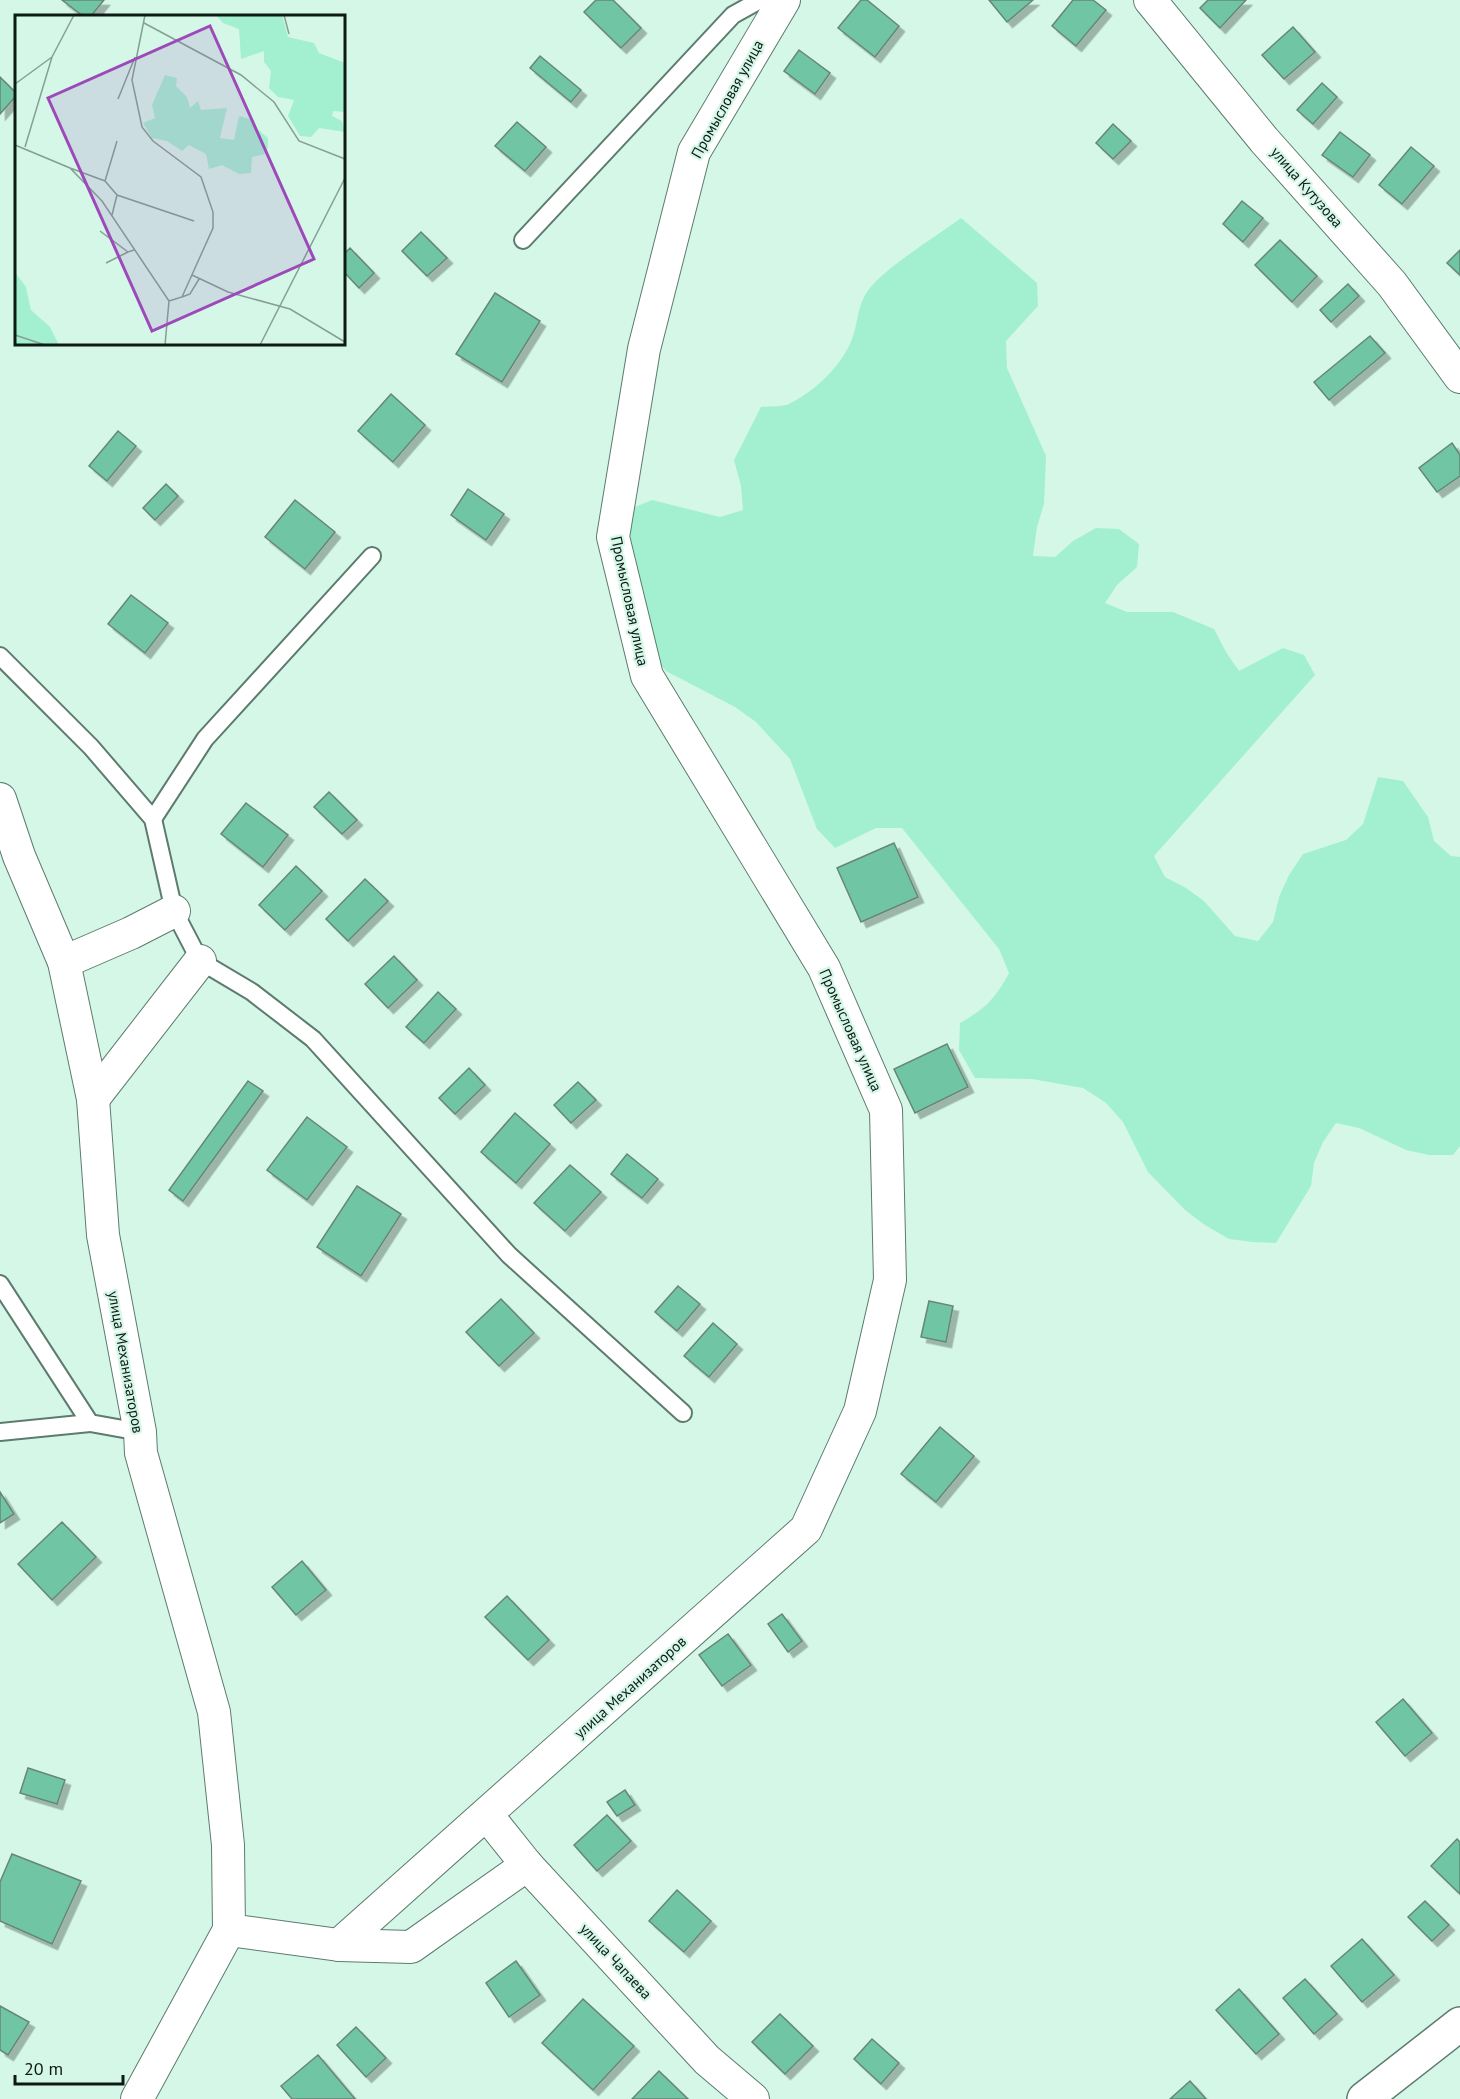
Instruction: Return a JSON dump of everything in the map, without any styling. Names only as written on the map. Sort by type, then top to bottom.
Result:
[{"type":"street","name":"Промысловая улица","points":[[784,0],[694,152],[644,349],[613,537],[647,676],[824,968],[886,1110],[890,1280]]},
{"type":"street","name":"улица Кутузова","points":[[1150,0],[1264,140],[1392,284],[1460,377]]},
{"type":"street","name":"улица Механизаторов","points":[[0,799],[19,856],[64,962],[93,1099],[103,1235],[140,1432],[141,1453],[213,1712],[228,1845],[229,1930],[137,2099]]},
{"type":"street","points":[[64,962],[131,933],[174,911]]},
{"type":"street","points":[[93,1099],[200,961]]},
{"type":"street","name":"улица Механизаторов","points":[[339,1945],[806,1529],[860,1411],[890,1280]]},
{"type":"street","name":"улица Чапаева","points":[[487,1815],[528,1866],[707,2060],[753,2099]]},
{"type":"street","points":[[229,1930],[339,1945],[411,1947],[528,1866]]},
{"type":"street","points":[[1364,2099],[1460,2024]]},
{"type":"lane","points":[[523,240],[733,15],[760,0]]},
{"type":"lane","points":[[153,819],[205,739],[372,556]]},
{"type":"lane","points":[[0,656],[91,747],[153,819],[174,911],[200,961],[252,992],[313,1040],[509,1256],[683,1413]]},
{"type":"lane","points":[[0,1284],[90,1423]]},
{"type":"lane","points":[[0,1432],[90,1423],[140,1432]]},
{"type":"green space","points":[[961,218],[1037,283],[1038,306],[1006,341],[1007,368],[1046,456],[1044,504],[1037,527],[1033,556],[1055,557],[1073,541],[1096,528],[1119,529],[1139,544],[1137,567],[1117,585],[1105,603],[1127,612],[1173,612],[1214,629],[1239,671],[1283,648],[1304,655],[1315,675],[1154,856],[1165,877],[1204,901],[1235,936],[1258,941],[1273,922],[1279,897],[1289,875],[1303,854],[1346,840],[1363,824],[1378,777],[1403,781],[1428,817],[1434,841],[1451,856],[1460,857],[1460,1146],[1453,1155],[1429,1155],[1406,1150],[1359,1128],[1336,1123],[1323,1142],[1314,1163],[1311,1186],[1276,1243],[1229,1239],[1185,1210],[1148,1172],[1123,1122],[1106,1103],[1083,1088],[1032,1079],[975,1078],[959,1050],[960,1023],[977,1013],[989,1002],[1009,973],[999,949],[902,828],[876,828],[835,848],[817,829],[790,759],[756,722],[735,707],[666,671],[651,652],[631,573],[630,509],[652,500],[720,517],[743,510],[741,486],[734,460],[761,407],[789,404],[808,393],[826,377],[847,349],[854,333],[861,303],[874,283],[897,263]]},
{"type":"building","points":[[62,0],[104,0],[92,15],[82,15]]},
{"type":"building","points":[[596,0],[613,0],[641,28],[621,48],[584,12]]},
{"type":"building","points":[[861,0],[867,0],[899,26],[875,57],[838,28]]},
{"type":"building","points":[[989,0],[1033,0],[1007,22]]},
{"type":"building","points":[[1073,0],[1093,0],[1106,10],[1076,46],[1052,26]]},
{"type":"building","points":[[1208,0],[1246,0],[1220,28],[1200,8]]},
{"type":"building","points":[[1293,27],[1315,52],[1284,79],[1262,55]]},
{"type":"building","points":[[799,50],[830,73],[815,94],[784,71]]},
{"type":"building","points":[[540,56],[581,90],[571,102],[530,68]]},
{"type":"building","points":[[0,77],[15,92],[15,97],[0,114]]},
{"type":"building","points":[[1322,83],[1337,97],[1313,124],[1297,110]]},
{"type":"building","points":[[517,122],[546,147],[525,171],[495,146]]},
{"type":"building","points":[[1113,124],[1131,141],[1113,159],[1096,143]]},
{"type":"building","points":[[1340,132],[1370,155],[1353,177],[1322,155]]},
{"type":"building","points":[[1411,147],[1434,166],[1402,204],[1379,185]]},
{"type":"building","points":[[1242,201],[1263,218],[1243,242],[1223,224]]},
{"type":"building","points":[[421,232],[447,258],[427,276],[402,251]]},
{"type":"building","points":[[1280,240],[1317,276],[1292,302],[1255,265]]},
{"type":"building","points":[[350,248],[374,273],[359,288],[345,273],[345,253]]},
{"type":"building","points":[[1460,250],[1460,275],[1447,263]]},
{"type":"building","points":[[1348,284],[1359,296],[1331,322],[1320,310]]},
{"type":"building","points":[[495,293],[540,321],[502,382],[456,354]]},
{"type":"building","points":[[1370,336],[1385,353],[1329,400],[1314,382]]},
{"type":"building","points":[[391,394],[425,425],[393,462],[358,431]]},
{"type":"building","points":[[118,431],[136,446],[107,481],[89,466]]},
{"type":"building","points":[[1452,443],[1460,455],[1460,476],[1437,492],[1419,468]]},
{"type":"building","points":[[166,484],[178,496],[155,520],[143,508]]},
{"type":"building","points":[[468,489],[504,514],[486,540],[451,515]]},
{"type":"building","points":[[295,500],[335,532],[305,569],[265,537]]},
{"type":"building","points":[[131,595],[168,623],[145,653],[108,624]]},
{"type":"building","points":[[329,792],[357,820],[342,834],[314,807]]},
{"type":"building","points":[[246,803],[288,835],[263,867],[221,834]]},
{"type":"building","points":[[894,843],[918,897],[861,922],[837,868]]},
{"type":"building","points":[[296,866],[322,891],[285,930],[259,905]]},
{"type":"building","points":[[365,879],[388,901],[348,941],[326,919]]},
{"type":"building","points":[[394,956],[417,980],[388,1008],[365,984]]},
{"type":"building","points":[[438,992],[456,1009],[424,1043],[406,1027]]},
{"type":"building","points":[[947,1044],[968,1087],[915,1113],[894,1069]]},
{"type":"building","points":[[469,1068],[485,1085],[455,1114],[439,1098]]},
{"type":"building","points":[[248,1081],[263,1091],[183,1201],[169,1190]]},
{"type":"building","points":[[578,1082],[596,1100],[571,1123],[554,1105]]},
{"type":"building","points":[[515,1113],[550,1144],[516,1183],[481,1152]]},
{"type":"building","points":[[307,1117],[347,1147],[307,1200],[267,1170]]},
{"type":"building","points":[[627,1154],[658,1179],[642,1198],[611,1174]]},
{"type":"building","points":[[570,1165],[601,1192],[565,1231],[534,1203]]},
{"type":"building","points":[[357,1186],[401,1214],[361,1276],[317,1247]]},
{"type":"building","points":[[678,1286],[700,1304],[677,1331],[655,1312]]},
{"type":"building","points":[[501,1299],[534,1333],[499,1366],[466,1332]]},
{"type":"building","points":[[929,1301],[953,1306],[946,1342],[921,1337]]},
{"type":"building","points":[[713,1323],[737,1344],[709,1377],[684,1356]]},
{"type":"building","points":[[940,1427],[974,1456],[936,1502],[901,1474]]},
{"type":"building","points":[[0,1492],[14,1514],[0,1523]]},
{"type":"building","points":[[62,1522],[96,1557],[52,1600],[18,1564]]},
{"type":"building","points":[[302,1561],[326,1590],[296,1615],[272,1587]]},
{"type":"building","points":[[507,1596],[549,1640],[528,1660],[485,1617]]},
{"type":"building","points":[[782,1614],[802,1641],[788,1652],[768,1624]]},
{"type":"building","points":[[728,1634],[751,1665],[722,1686],[699,1655]]},
{"type":"building","points":[[1403,1699],[1432,1733],[1405,1756],[1376,1722]]},
{"type":"building","points":[[28,1768],[65,1780],[57,1804],[20,1793]]},
{"type":"building","points":[[625,1790],[635,1805],[617,1816],[607,1802]]},
{"type":"building","points":[[607,1815],[631,1841],[597,1871],[574,1845]]},
{"type":"building","points":[[1457,1839],[1460,1842],[1460,1894],[1431,1866]]},
{"type":"building","points":[[12,1854],[81,1881],[52,1944],[0,1921],[0,1882]]},
{"type":"building","points":[[677,1890],[711,1921],[684,1952],[649,1921]]},
{"type":"building","points":[[1425,1901],[1449,1925],[1432,1941],[1408,1917]]},
{"type":"building","points":[[1362,1939],[1394,1975],[1362,2002],[1331,1966]]},
{"type":"building","points":[[516,1961],[540,1995],[509,2017],[486,1983]]},
{"type":"building","points":[[1305,1979],[1337,2014],[1314,2034],[1283,1998]]},
{"type":"building","points":[[1239,1989],[1279,2034],[1256,2054],[1216,2010]]},
{"type":"building","points":[[583,1999],[634,2046],[593,2090],[542,2043]]},
{"type":"building","points":[[0,2006],[29,2022],[8,2055],[0,2050]]},
{"type":"building","points":[[780,2014],[813,2046],[785,2074],[752,2042]]},
{"type":"building","points":[[356,2027],[386,2058],[366,2077],[337,2045]]},
{"type":"building","points":[[872,2039],[899,2063],[881,2084],[854,2059]]},
{"type":"building","points":[[318,2055],[355,2099],[292,2099],[281,2086]]},
{"type":"building","points":[[659,2071],[688,2099],[632,2099]]},
{"type":"building","points":[[1190,2081],[1206,2099],[1170,2099]]}]
